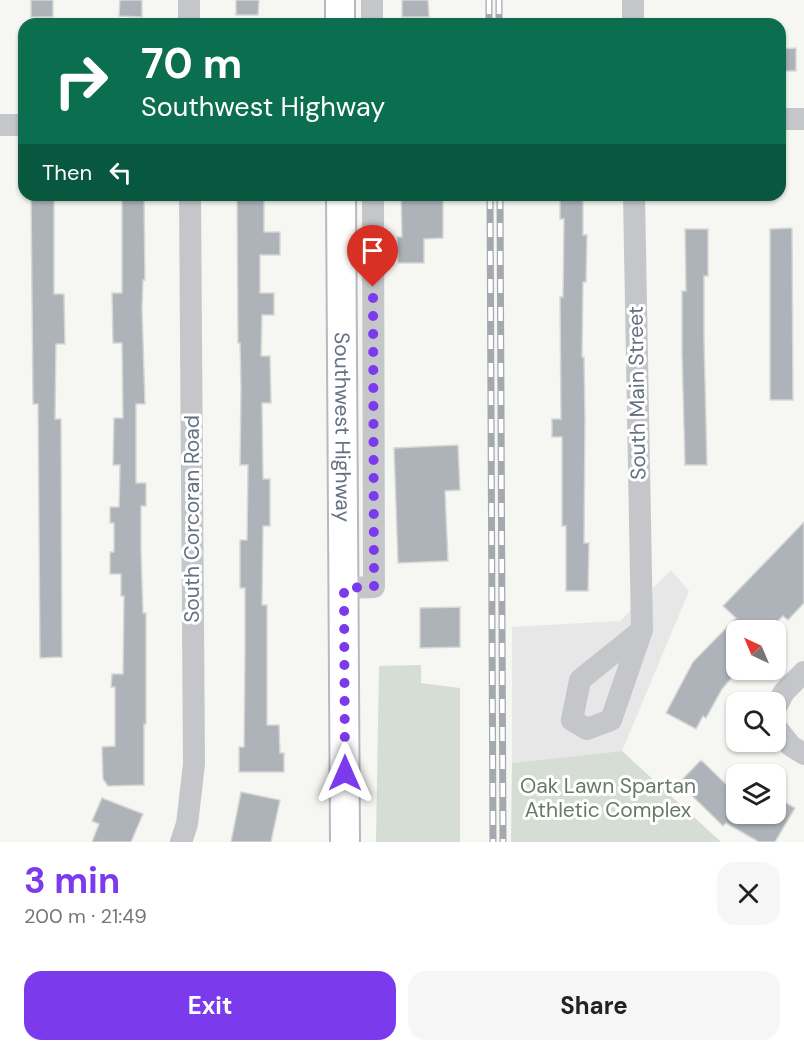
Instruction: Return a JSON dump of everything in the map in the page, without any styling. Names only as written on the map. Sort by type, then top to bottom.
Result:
[{"type":"main road","points":[[340,0],[340,18]]},
{"type":"main road","name":"Southwest Highway","points":[[341,201],[345,842]]},
{"type":"street","points":[[189,0],[189,18]]},
{"type":"street","points":[[372,0],[372,18]]},
{"type":"street","points":[[633,0],[633,18]]},
{"type":"street","points":[[786,119],[804,119]]},
{"type":"street","points":[[0,125],[18,125]]},
{"type":"street","name":"South Corcoran Road","points":[[181,842],[187,824],[195,764],[190,201]]},
{"type":"street","name":"Southwest Highway","points":[[344,588],[374,587],[373,201]]},
{"type":"street","name":"South Main Street","points":[[634,201],[642,630]]},
{"type":"street","points":[[642,630],[611,720],[587,729],[572,720],[580,680],[642,630]]},
{"type":"street","points":[[786,693],[804,672]]},
{"type":"street","points":[[786,740],[791,746],[804,754]]},
{"type":"shaded area","points":[[671,570],[689,591],[622,751],[512,763],[512,627],[620,621]]},
{"type":"green space","points":[[421,665],[421,683],[460,688],[460,842],[376,842],[379,666]]},
{"type":"green space","name":"Oak Lawn Spartan Athletic Complex","points":[[622,751],[721,842],[511,842],[512,763]]},
{"type":"building","points":[[31,0],[53,0],[53,17],[31,17]]},
{"type":"building","points":[[120,0],[142,0],[142,17],[119,16]]},
{"type":"building","points":[[236,0],[259,0],[258,15],[236,15]]},
{"type":"building","points":[[402,0],[428,0],[429,17],[402,17]]},
{"type":"building","points":[[796,48],[796,71],[786,71],[786,49]]},
{"type":"building","points":[[31,201],[54,201],[54,294],[64,294],[65,344],[56,344],[55,419],[61,419],[62,657],[40,658],[38,404],[33,404]]},
{"type":"building","points":[[122,201],[144,201],[145,280],[143,280],[142,309],[145,404],[136,404],[136,483],[146,483],[146,506],[141,506],[143,613],[146,613],[144,785],[108,786],[103,779],[102,747],[115,746],[115,687],[111,687],[112,674],[123,674],[124,596],[121,596],[121,574],[110,574],[110,552],[114,552],[114,523],[110,523],[110,507],[119,507],[120,465],[113,465],[114,418],[123,418],[122,343],[113,343],[112,293],[122,293]]},
{"type":"building","points":[[237,201],[264,201],[264,232],[280,232],[280,255],[260,255],[260,293],[274,293],[274,315],[262,315],[261,356],[270,356],[271,403],[262,403],[263,479],[270,479],[270,526],[263,526],[262,605],[267,605],[267,725],[279,725],[280,753],[284,753],[284,772],[239,772],[239,747],[244,747],[245,652],[245,588],[240,588],[240,540],[247,540],[248,465],[240,465],[241,389],[240,343],[238,343]]},
{"type":"building","points":[[401,201],[443,201],[443,238],[424,239],[424,263],[398,263],[397,237],[402,237]]},
{"type":"building","points":[[560,201],[583,201],[583,235],[587,235],[586,282],[583,282],[582,357],[584,357],[585,419],[584,543],[589,543],[588,591],[566,591],[566,526],[562,526],[562,437],[552,437],[552,419],[561,419],[560,297],[563,297],[564,219],[560,219]]},
{"type":"building","points":[[792,228],[793,400],[770,400],[770,229]]},
{"type":"building","points":[[685,229],[708,229],[708,276],[704,276],[707,465],[685,465],[682,291],[686,291]]},
{"type":"building","points":[[458,445],[460,490],[445,491],[448,561],[398,563],[394,448]]},
{"type":"building","points":[[804,522],[804,603],[788,620],[783,616],[779,620],[734,620],[736,618],[723,606]]},
{"type":"building","points":[[460,607],[460,647],[420,648],[420,608]]},
{"type":"building","points":[[726,628],[726,680],[730,680],[722,689],[706,718],[703,716],[696,729],[666,713],[693,662]]},
{"type":"building","points":[[701,760],[726,784],[726,823],[723,826],[679,783]]},
{"type":"building","points":[[241,792],[280,800],[271,842],[231,842]]},
{"type":"building","points":[[102,798],[143,814],[131,842],[92,842],[99,824],[92,821]]},
{"type":"building","points":[[786,803],[795,808],[786,823]]},
{"type":"building","points":[[728,824],[786,824],[775,842],[759,842]]},
{"type":"railway","points":[[489,0],[489,18]]},
{"type":"railway","points":[[499,0],[499,18]]},
{"type":"railway","points":[[490,201],[493,842]]},
{"type":"railway","points":[[500,201],[503,842]]},
{"type":"route","points":[[345,773],[344,588],[374,587],[373,287]]}]
